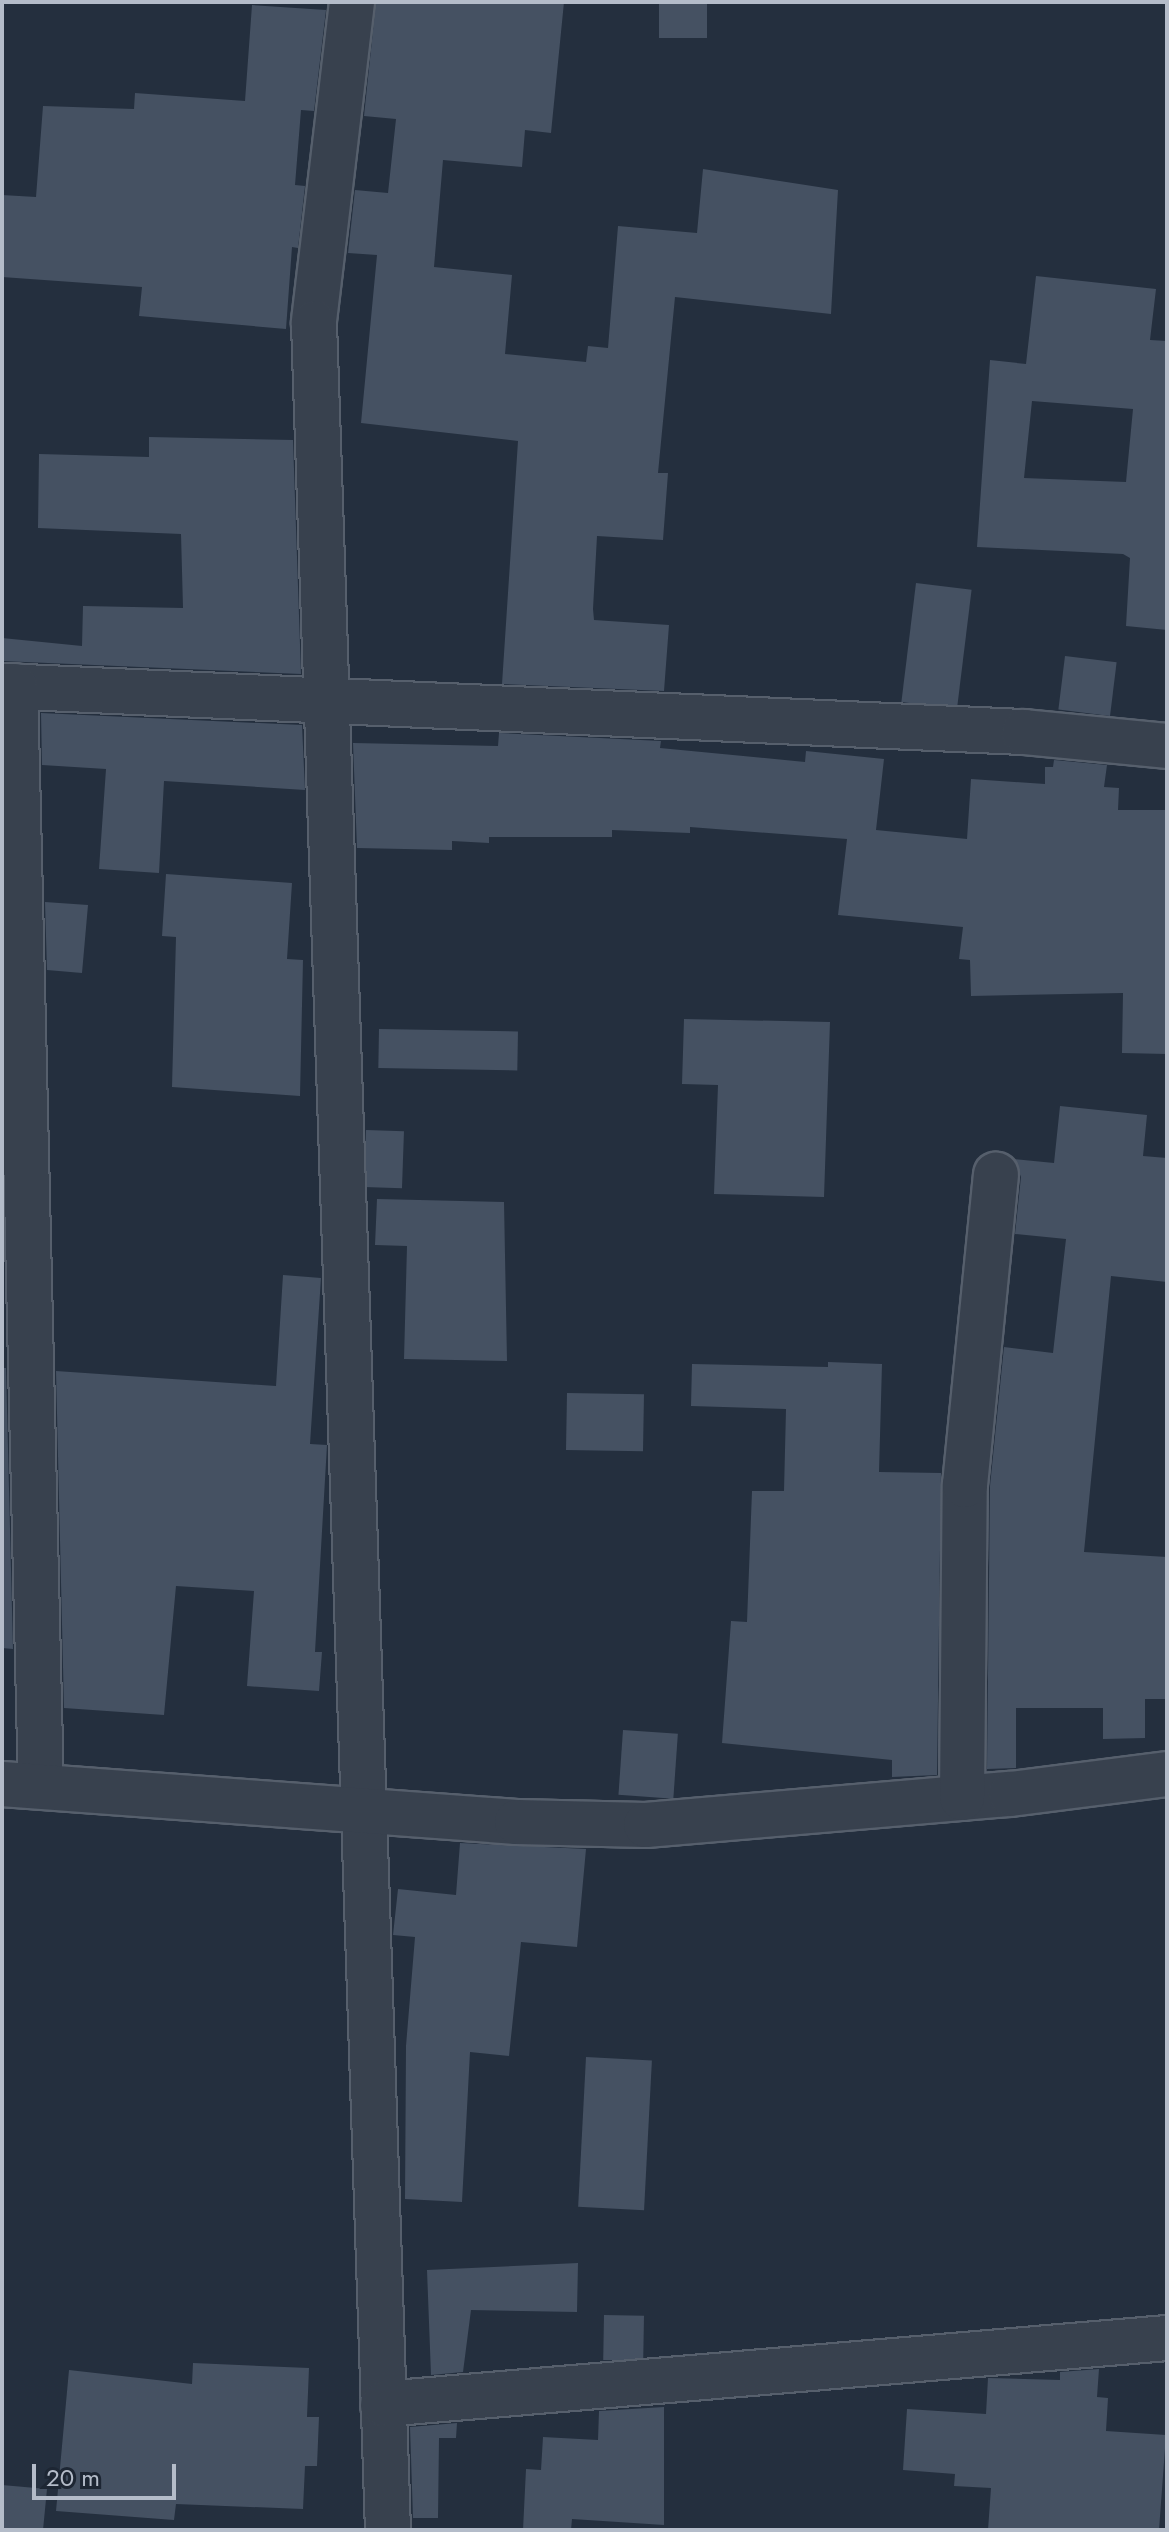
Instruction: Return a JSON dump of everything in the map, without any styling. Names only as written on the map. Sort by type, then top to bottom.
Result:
[{"type":"street","points":[[352,2],[314,323],[330,700],[388,2530]]},
{"type":"street","points":[[1167,746],[1024,732],[8,686],[21,1785],[367,1811],[646,1825],[962,1798],[1167,1774]]},
{"type":"street","points":[[962,1798],[965,1485],[996,1175]]},
{"type":"street","points":[[383,2404],[1167,2338]]},
{"type":"building","points":[[376,2],[564,2],[551,133],[525,130],[522,167],[443,160],[434,267],[512,275],[505,354],[586,362],[588,346],[608,348],[618,226],[697,233],[703,169],[838,190],[831,314],[675,297],[658,473],[668,473],[663,540],[597,536],[593,609],[594,620],[669,625],[664,691],[502,684],[518,441],[361,423],[377,255],[348,253],[355,190],[388,193],[396,119],[364,116]]},
{"type":"building","points":[[659,2],[707,2],[707,38],[659,38]]},
{"type":"building","points":[[252,5],[326,10],[314,111],[301,110],[295,185],[305,186],[298,248],[292,247],[286,329],[139,316],[142,287],[2,277],[2,195],[36,197],[43,106],[134,109],[135,93],[245,101]]},
{"type":"building","points":[[1036,276],[1156,289],[1150,340],[1167,341],[1167,630],[1126,626],[1130,558],[1123,554],[977,547],[990,360],[1026,364]],"holes":[[[1032,401],[1133,409],[1126,482],[1024,478]]]},
{"type":"building","points":[[149,437],[293,440],[301,674],[2,661],[2,638],[82,646],[83,606],[183,608],[181,534],[38,528],[39,454],[149,457]]},
{"type":"building","points":[[916,583],[972,590],[957,709],[901,702]]},
{"type":"building","points":[[1065,656],[1117,662],[1110,716],[1058,710]]},
{"type":"building","points":[[41,713],[302,725],[305,790],[164,781],[159,873],[99,869],[106,769],[42,765]]},
{"type":"building","points":[[499,733],[661,741],[660,748],[805,762],[806,751],[884,759],[876,830],[967,839],[971,779],[1045,784],[1045,767],[1053,767],[1054,760],[1107,765],[1104,787],[1119,788],[1118,810],[1167,810],[1167,1054],[1122,1053],[1123,993],[971,996],[970,960],[959,959],[963,927],[838,915],[847,839],[690,827],[690,833],[612,830],[612,837],[489,837],[489,843],[452,841],[452,850],[357,848],[353,743],[498,746]]},
{"type":"building","points":[[166,874],[292,883],[287,959],[303,960],[300,1096],[172,1087],[176,937],[162,936]]},
{"type":"building","points":[[45,902],[88,905],[82,973],[47,970]]},
{"type":"building","points":[[684,1019],[830,1022],[824,1197],[714,1194],[718,1085],[682,1084]]},
{"type":"building","points":[[379,1029],[518,1031],[517,1070],[378,1068]]},
{"type":"building","points":[[1060,1106],[1147,1115],[1143,1156],[1167,1158],[1167,1282],[1111,1276],[1084,1552],[1167,1557],[1167,1699],[1145,1699],[1145,1738],[1103,1739],[1103,1708],[1016,1708],[1016,1768],[987,1769],[990,1486],[1004,1347],[1053,1353],[1066,1239],[1015,1234],[1021,1177],[1014,1159],[1054,1163]]},
{"type":"building","points":[[366,1130],[404,1131],[402,1188],[364,1187]]},
{"type":"building","points":[[377,1199],[504,1202],[507,1361],[404,1359],[407,1246],[375,1245]]},
{"type":"building","points":[[283,1275],[321,1278],[310,1444],[327,1445],[315,1652],[322,1652],[319,1691],[247,1686],[254,1591],[176,1586],[164,1715],[64,1708],[56,1371],[276,1386]]},
{"type":"building","points":[[828,1362],[882,1364],[879,1472],[941,1473],[937,1775],[892,1777],[892,1760],[722,1743],[731,1621],[747,1622],[752,1491],[784,1491],[786,1409],[691,1406],[692,1364],[828,1367]]},
{"type":"building","points":[[2,1368],[6,1368],[13,1649],[2,1648]]},
{"type":"building","points":[[567,1393],[644,1394],[643,1451],[566,1450]]},
{"type":"building","points":[[623,1730],[678,1734],[673,1799],[618,1795]]},
{"type":"building","points":[[460,1843],[586,1849],[577,1947],[521,1942],[509,2056],[470,2052],[462,2202],[405,2199],[406,2046],[415,1937],[393,1935],[398,1889],[456,1895]]},
{"type":"building","points":[[586,2057],[652,2060],[644,2210],[578,2207]]},
{"type":"building","points":[[578,2263],[577,2312],[471,2310],[463,2372],[431,2375],[427,2270]]},
{"type":"building","points":[[604,2315],[644,2316],[643,2361],[603,2360]]},
{"type":"building","points":[[193,2363],[309,2368],[307,2417],[319,2417],[317,2466],[305,2466],[303,2509],[176,2504],[174,2520],[56,2511],[69,2370],[192,2384]]},
{"type":"building","points":[[1099,2369],[1097,2397],[1108,2398],[1106,2431],[1166,2435],[1159,2530],[988,2530],[991,2488],[954,2486],[955,2474],[903,2470],[907,2409],[986,2414],[988,2378],[1060,2380],[1060,2372]]},
{"type":"building","points":[[664,2407],[664,2525],[572,2519],[571,2530],[523,2530],[526,2469],[541,2470],[543,2437],[598,2440],[599,2411]]},
{"type":"building","points":[[457,2423],[456,2438],[439,2438],[438,2518],[413,2518],[410,2427]]},
{"type":"building","points":[[2,2485],[47,2489],[43,2530],[2,2530]]}]
